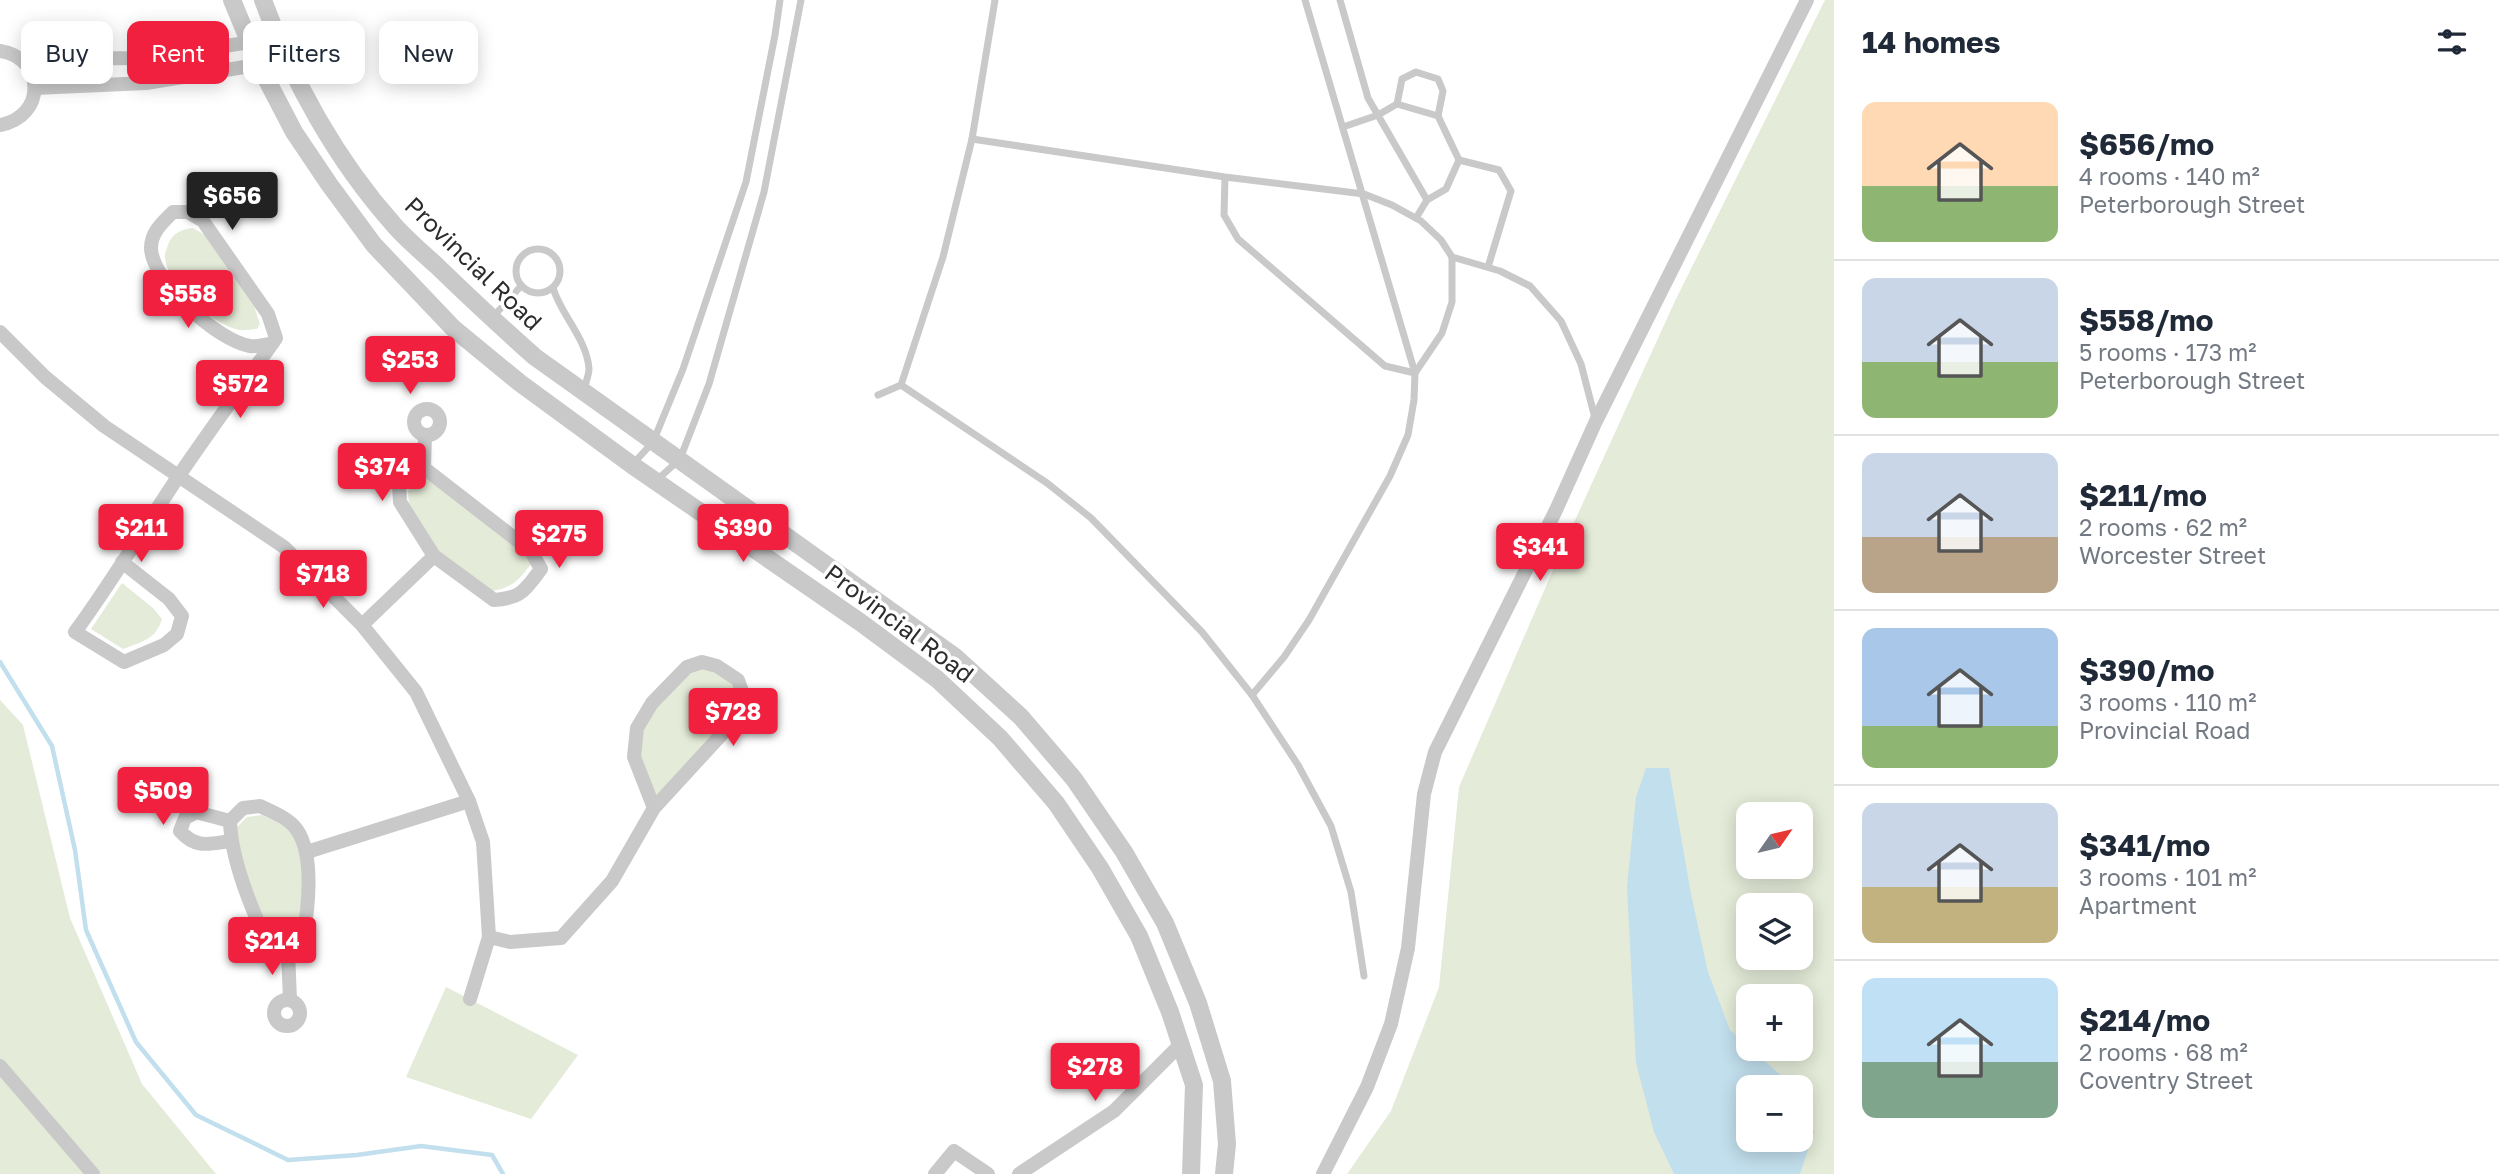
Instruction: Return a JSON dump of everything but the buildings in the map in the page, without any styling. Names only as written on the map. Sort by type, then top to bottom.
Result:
[{"type":"street","name":"Provincial Road","points":[[232,0],[243,29]]},
{"type":"street","name":"Provincial Road","points":[[264,0],[271,21]]},
{"type":"street","points":[[1323,1174],[1367,1087],[1391,1024],[1408,948],[1424,794],[1435,752],[1538,547],[1596,421],[1807,0]]},
{"type":"street","points":[[0,51],[20,59],[147,58],[243,43]]},
{"type":"street","points":[[0,128],[25,113],[34,97],[31,72],[20,59]]},
{"type":"street","points":[[35,88],[146,83],[243,66]]},
{"type":"street","name":"Provincial Road","points":[[269,84],[294,132],[374,245],[453,328],[520,383],[632,465],[860,622],[937,679],[1000,738],[1056,803],[1100,868],[1139,936],[1170,1012],[1194,1085],[1191,1174]]},
{"type":"street","name":"Provincial Road","points":[[300,84],[352,170],[394,226],[491,319],[535,357],[954,656],[1021,717],[1073,779],[1124,852],[1165,923],[1198,1003],[1222,1081],[1227,1144],[1224,1174]]},
{"type":"street","points":[[122,562],[169,599],[182,616],[177,635],[171,640],[124,663],[75,632],[97,603],[122,562],[179,476],[272,344],[276,338],[268,314],[204,221],[188,212],[173,212],[157,228],[151,248],[161,277],[181,303],[223,335],[250,346],[272,344]]},
{"type":"street","points":[[0,332],[45,377],[94,418],[284,547],[362,625],[416,692],[469,801],[483,842],[489,937],[470,999]]},
{"type":"street","points":[[424,468],[425,435]]},
{"type":"street","points":[[424,468],[531,551],[541,569],[526,589],[512,598],[494,600],[434,555],[400,502],[399,484],[413,471],[424,468]]},
{"type":"street","points":[[362,625],[434,555]]},
{"type":"street","points":[[489,937],[510,942],[561,938],[612,881],[654,808],[722,734],[743,706],[743,694],[738,680],[717,666],[702,662],[687,667],[652,703],[637,728],[634,757],[654,808]]},
{"type":"street","points":[[1038,782],[1059,762]]},
{"type":"street","points":[[307,852],[469,801]]},
{"type":"street","points":[[260,806],[278,814],[297,829],[307,852],[308,909],[303,940],[288,952],[270,948],[259,925],[231,841],[230,821],[243,808],[260,806]]},
{"type":"street","points":[[230,821],[196,812],[185,818],[180,831],[190,842],[202,844],[231,841]]},
{"type":"street","points":[[288,952],[290,1000]]},
{"type":"street","points":[[1019,1174],[1114,1111],[1181,1044]]},
{"type":"street","points":[[0,1066],[93,1174]]},
{"type":"street","points":[[935,1174],[954,1151],[988,1174]]},
{"type":"lane","points":[[632,465],[653,442],[683,369],[746,182],[780,0]]},
{"type":"lane","points":[[656,480],[680,459],[709,384],[765,192],[801,0]]},
{"type":"lane","points":[[878,395],[901,385],[943,257],[972,139],[995,0]]},
{"type":"lane","points":[[1252,695],[1284,657],[1309,620],[1390,476],[1408,435],[1414,400],[1415,373],[1305,0]]},
{"type":"lane","points":[[1340,0],[1368,98],[1427,200]]},
{"type":"lane","points":[[1397,104],[1402,79],[1416,72],[1438,79],[1443,91],[1438,116],[1459,160],[1446,189],[1427,200],[1416,218]]},
{"type":"lane","points":[[1343,127],[1378,115],[1397,104],[1438,116]]},
{"type":"lane","points":[[972,139],[1224,177],[1364,194],[1392,205],[1416,218],[1441,240],[1452,257],[1452,302],[1442,333],[1415,373]]},
{"type":"lane","points":[[1459,160],[1499,170],[1511,191],[1488,267]]},
{"type":"lane","points":[[1224,177],[1224,215],[1238,239],[1385,366],[1415,373]]},
{"type":"lane","points":[[539,248],[553,254],[558,260],[560,275],[553,288],[547,292],[533,293],[521,286],[516,264],[525,252],[539,248]]},
{"type":"lane","points":[[1452,257],[1500,271],[1530,286],[1561,321],[1581,364],[1596,421]]},
{"type":"lane","points":[[491,319],[521,286]]},
{"type":"lane","points":[[553,288],[558,306],[583,348],[589,369],[583,391]]},
{"type":"lane","points":[[901,385],[1046,482],[1091,518],[1202,632],[1252,695],[1298,765],[1331,826],[1351,892],[1364,976]]},
{"type":"green space","points":[[1825,0],[1834,0],[1834,1174],[1347,1174],[1391,1111],[1439,987],[1459,787],[1566,540],[1675,301]]},
{"type":"green space","points":[[193,228],[205,235],[254,306],[260,324],[257,329],[240,330],[217,321],[193,302],[173,279],[165,256],[168,245],[178,232]]},
{"type":"green space","points":[[430,477],[523,549],[531,564],[514,583],[490,591],[438,553],[409,506],[408,491],[420,479]]},
{"type":"green space","points":[[122,583],[153,608],[162,619],[152,635],[123,649],[91,629]]},
{"type":"green space","points":[[702,662],[738,680],[743,706],[654,808],[645,788],[637,728],[652,703]]},
{"type":"green space","points":[[0,700],[23,725],[70,918],[142,1084],[216,1174],[0,1174]]},
{"type":"green space","points":[[262,815],[291,832],[302,857],[304,882],[299,930],[286,940],[270,938],[236,846],[236,828],[247,817]]},
{"type":"green space","points":[[446,987],[578,1055],[531,1119],[406,1077]]},
{"type":"water","points":[[1646,768],[1669,768],[1708,972],[1730,1030],[1736,1035],[1736,1061],[1765,1061],[1781,1075],[1736,1075],[1736,1152],[1807,1152],[1800,1174],[1674,1174],[1654,1132],[1636,1063],[1627,887],[1636,797]]},
{"type":"waterway","points":[[0,662],[52,746],[75,850],[86,930],[136,1042],[196,1115],[288,1160],[357,1155],[421,1146],[492,1155],[503,1174]]}]
